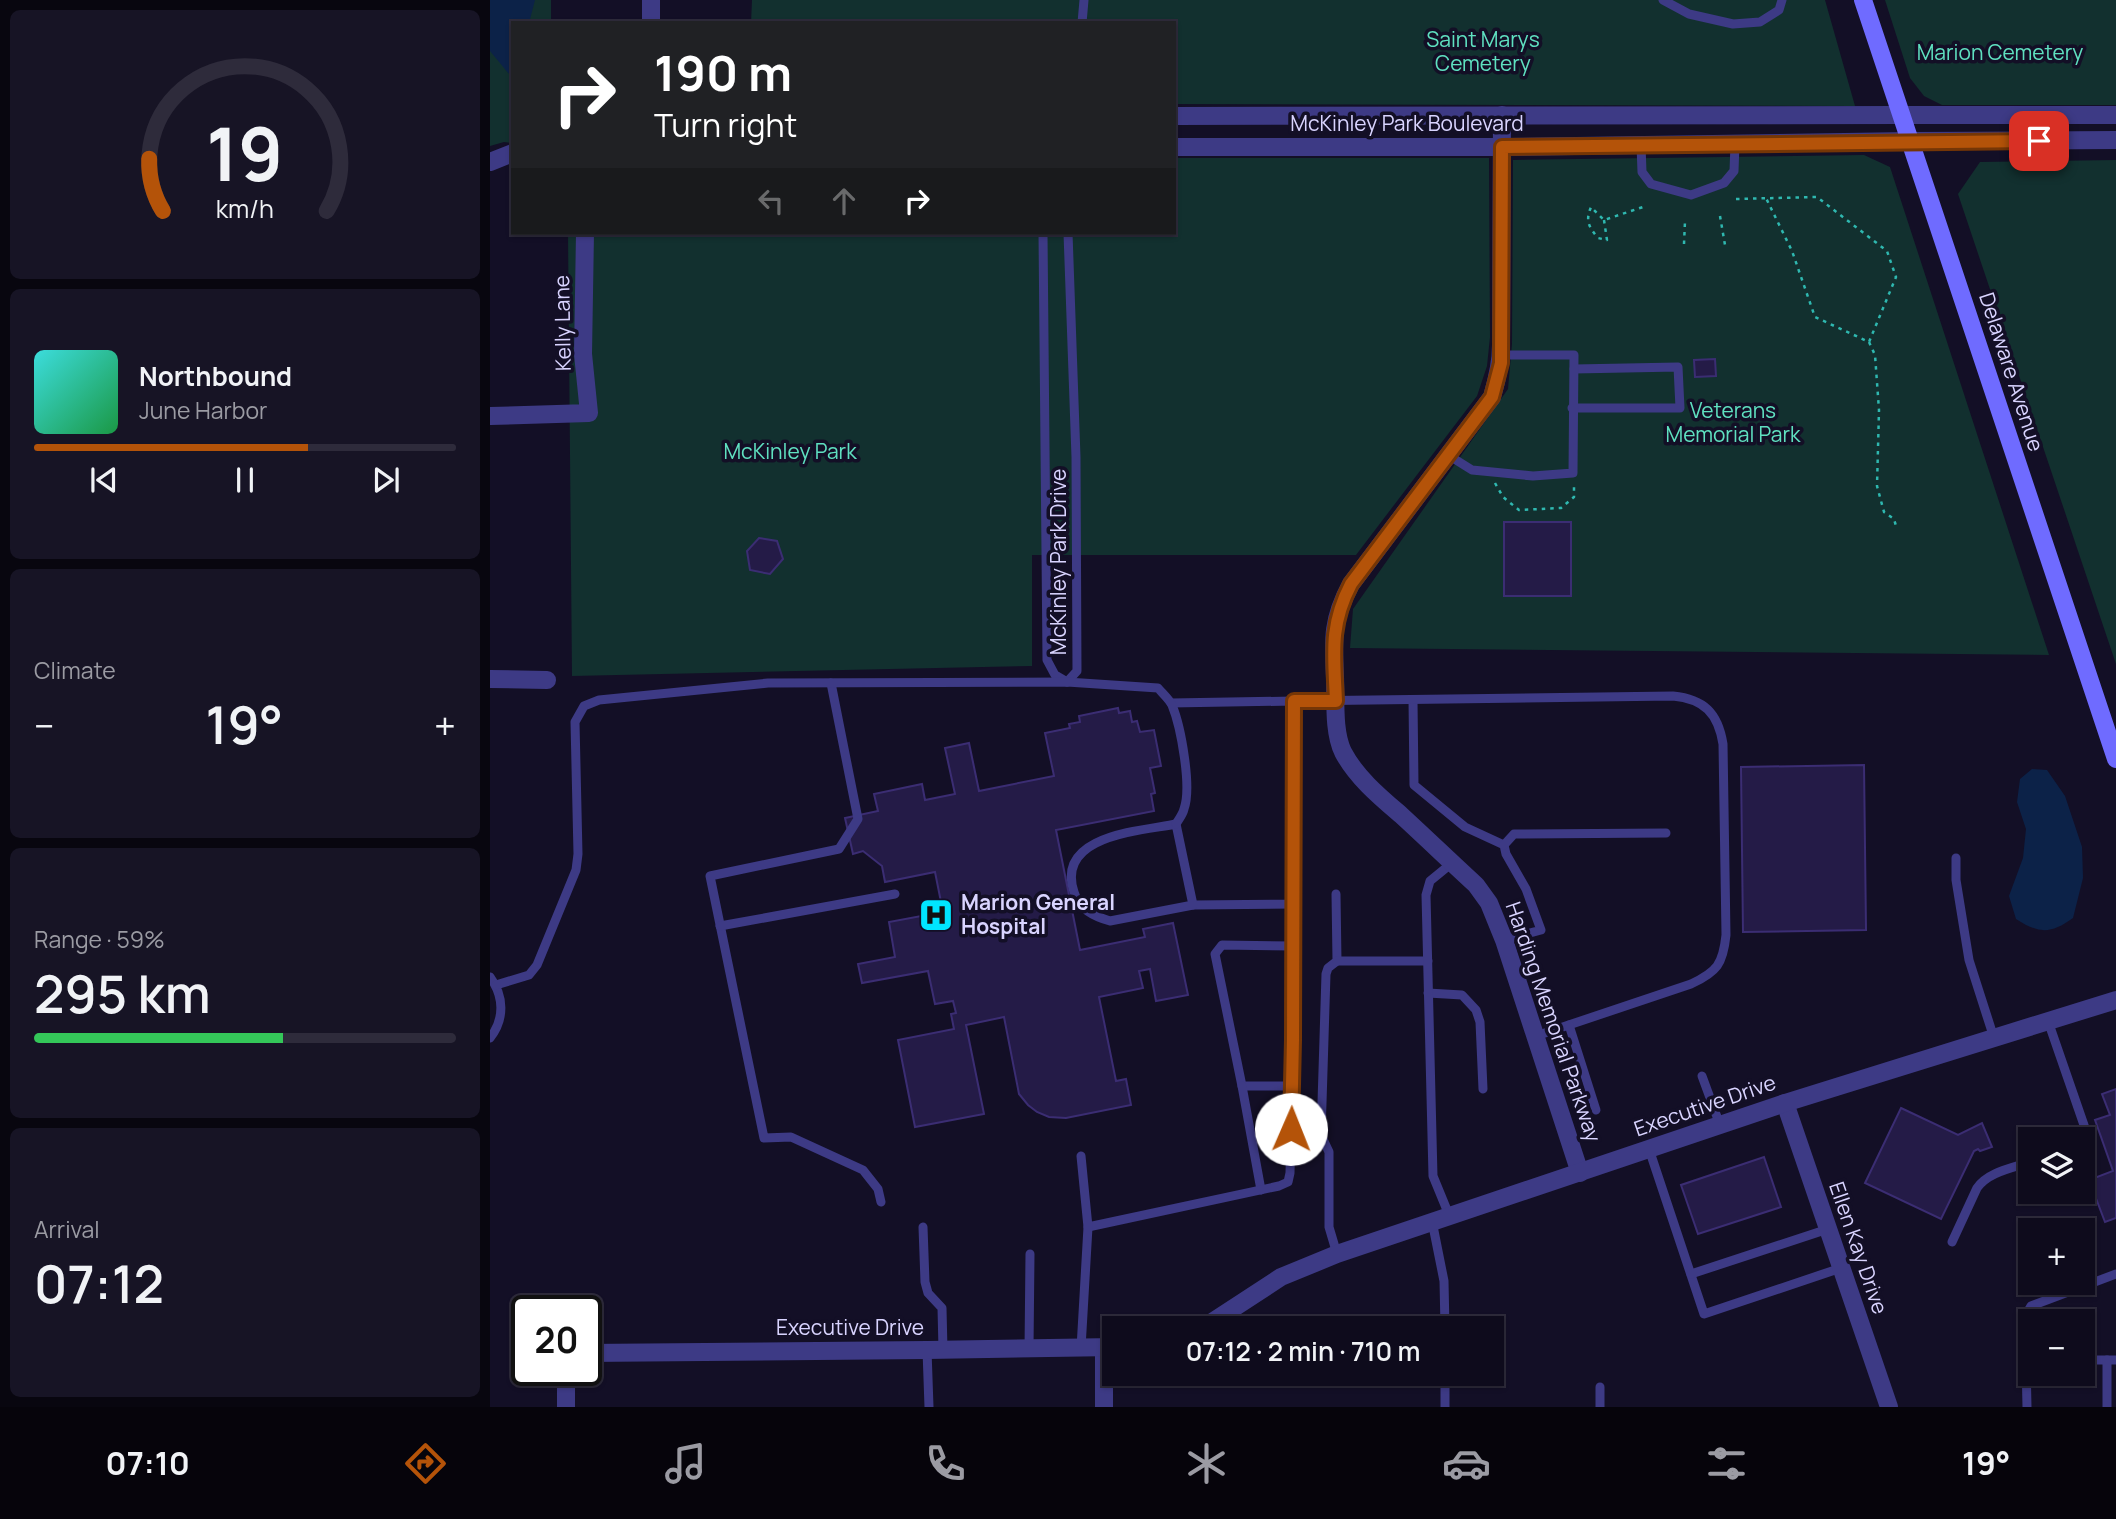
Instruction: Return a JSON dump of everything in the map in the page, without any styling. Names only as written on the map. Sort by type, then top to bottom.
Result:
[{"type":"main road","name":"Delaware Avenue","points":[[1863,0],[2116,759]]},
{"type":"street","points":[[651,0],[651,21]]},
{"type":"street","name":"Harding Memorial Parkway","points":[[1502,115],[1501,363],[1492,397],[1351,584],[1343,599],[1337,613],[1333,636],[1336,701],[1340,742],[1352,766],[1476,885],[1489,903],[1504,940],[1580,1173]]},
{"type":"street","name":"McKinley Park Boulevard","points":[[1176,116],[2116,115]]},
{"type":"street","points":[[1639,116],[1641,145]]},
{"type":"street","name":"McKinley Park Boulevard","points":[[1176,147],[1502,147],[2116,140]]},
{"type":"street","points":[[490,162],[511,154]]},
{"type":"street","name":"Kelly Lane","points":[[490,416],[589,413],[583,354],[585,235]]},
{"type":"street","points":[[490,679],[547,680]]},
{"type":"street","name":"Executive Drive","points":[[1221,1316],[1281,1277],[1337,1254],[1785,1103],[2116,1000]]},
{"type":"street","name":"Ellen Kay Drive","points":[[1785,1103],[1889,1407]]},
{"type":"street","name":"Executive Drive","points":[[602,1353],[1102,1348]]},
{"type":"street","points":[[566,1386],[566,1407]]},
{"type":"street","points":[[1104,1407],[1106,1386]]},
{"type":"lane","points":[[1082,21],[1084,0]]},
{"type":"lane","points":[[1663,0],[1689,14],[1733,24],[1760,22],[1779,10],[1782,0]]},
{"type":"lane","points":[[1641,145],[1642,172],[1651,184],[1691,195],[1724,183],[1734,172],[1735,143]]},
{"type":"lane","name":"McKinley Park Drive","points":[[1043,235],[1047,660],[1055,675],[1067,682],[1077,671],[1076,457],[1068,235]]},
{"type":"lane","points":[[1448,455],[1472,470],[1533,476],[1573,473],[1574,355],[1501,355]]},
{"type":"lane","points":[[1572,408],[1680,408],[1678,367],[1574,369]]},
{"type":"lane","points":[[490,1038],[496,1031],[501,1016],[501,1000],[493,981],[529,975],[537,965],[576,870],[578,854],[575,722],[584,706],[599,700],[768,683],[1067,682],[1158,688],[1171,703],[1179,728],[1187,789],[1184,809],[1176,824],[1193,905]]},
{"type":"lane","points":[[831,683],[858,819],[839,849],[710,876],[764,1138],[791,1137],[863,1170],[878,1189],[881,1202]]},
{"type":"lane","points":[[1171,703],[1673,696],[1688,697],[1702,704],[1713,715],[1721,729],[1723,744],[1726,935],[1724,953],[1718,966],[1708,976],[1691,984],[1536,1036]]},
{"type":"lane","points":[[1413,700],[1414,785],[1465,827],[1504,845]]},
{"type":"lane","points":[[1087,1227],[1279,1186],[1287,1182],[1290,1173],[1292,1086],[1294,701]]},
{"type":"lane","points":[[1176,824],[1092,843],[1082,851],[1075,862],[1072,888],[1077,901],[1086,911],[1110,920],[1193,905],[1294,904]]},
{"type":"lane","points":[[1504,845],[1514,834],[1666,833]]},
{"type":"lane","points":[[1504,845],[1541,929],[1504,940]]},
{"type":"lane","points":[[1956,858],[1956,880],[1969,960],[1994,1038]]},
{"type":"lane","points":[[1445,1316],[1440,1218],[1433,1176],[1426,895],[1430,881],[1452,863]]},
{"type":"lane","points":[[720,926],[895,894]]},
{"type":"lane","points":[[1336,894],[1337,961]]},
{"type":"lane","points":[[1261,1190],[1215,954],[1222,945],[1294,946]]},
{"type":"lane","points":[[1337,1254],[1329,1227],[1329,1152],[1321,1135],[1325,974],[1337,961],[1427,961]]},
{"type":"lane","points":[[1428,993],[1462,995],[1476,1010],[1480,1022],[1483,1089]]},
{"type":"lane","points":[[2048,1021],[2085,1127]]},
{"type":"lane","points":[[1569,1025],[1596,1111]]},
{"type":"lane","points":[[1702,1076],[1720,1125]]},
{"type":"lane","points":[[1242,1086],[1292,1086]]},
{"type":"lane","points":[[1649,1149],[1704,1314],[1841,1268]]},
{"type":"lane","points":[[1081,1348],[1087,1227],[1082,1156]]},
{"type":"lane","points":[[1952,1242],[1982,1181],[2018,1166]]},
{"type":"lane","points":[[923,1227],[925,1282],[928,1293],[942,1308],[929,1407]]},
{"type":"lane","points":[[1691,1275],[1828,1228]]},
{"type":"lane","points":[[1029,1349],[1030,1254]]},
{"type":"lane","points":[[2029,1309],[2031,1306],[2116,1274]]},
{"type":"lane","points":[[2107,1407],[2112,1360]]},
{"type":"lane","points":[[1445,1386],[1445,1407]]},
{"type":"lane","points":[[2026,1407],[2027,1386]]},
{"type":"lane","points":[[1600,1387],[1600,1407]]},
{"type":"path","points":[[1736,199],[1817,197],[1887,251],[1896,277],[1869,342]]},
{"type":"path","points":[[1766,198],[1792,251],[1815,317],[1869,342],[1875,355],[1879,410],[1877,486],[1884,512],[1894,519],[1896,526]]},
{"type":"path","points":[[1591,207],[1604,220],[1607,240],[1598,239],[1590,228],[1587,216],[1591,207]]},
{"type":"path","points":[[1604,220],[1643,207]]},
{"type":"path","points":[[1720,216],[1725,245]]},
{"type":"path","points":[[1684,244],[1685,221]]},
{"type":"path","points":[[1488,472],[1503,497],[1519,510],[1561,508],[1574,497],[1573,473]]},
{"type":"green space","points":[[490,0],[551,0],[551,21],[511,21],[511,143],[490,146]]},
{"type":"green space","name":"Saint Marys Cemetery","points":[[752,0],[1825,0],[1855,106],[1176,104],[1176,21],[751,21]]},
{"type":"green space","name":"Marion Cemetery","points":[[1885,0],[2116,0],[2116,105],[1942,105],[1924,96],[1910,78]]},
{"type":"green space","name":"Veterans Memorial Park","points":[[1864,155],[1890,167],[2049,655],[1350,648],[1353,609],[1508,389],[1512,344],[1513,160]]},
{"type":"green space","name":"McKinley Park","points":[[1176,158],[1489,158],[1490,337],[1487,366],[1477,396],[1356,555],[1032,555],[1032,666],[572,676],[568,235],[1176,235]]},
{"type":"green space","points":[[2116,160],[2116,664],[1958,194],[1980,162]]},
{"type":"water","points":[[490,0],[535,0],[530,21],[511,21],[509,74],[490,51]]},
{"type":"water","points":[[2032,769],[2047,770],[2065,796],[2082,847],[2083,878],[2073,918],[2058,927],[2045,930],[2016,919],[2009,896],[2023,858],[2026,829],[2017,802],[2020,779]]},
{"type":"building","points":[[1715,359],[1716,376],[1695,377],[1694,360]]},
{"type":"building","points":[[1504,522],[1571,522],[1571,596],[1504,596]]},
{"type":"building","points":[[759,538],[777,541],[783,559],[770,574],[750,570],[747,551]]},
{"type":"building","points":[[1118,708],[1119,713],[1130,711],[1132,722],[1137,721],[1140,732],[1154,730],[1161,766],[1150,768],[1155,793],[1151,794],[1154,811],[1056,830],[1080,950],[1145,937],[1143,929],[1173,923],[1188,995],[1156,1001],[1150,969],[1139,971],[1143,988],[1099,997],[1116,1081],[1126,1079],[1131,1105],[1066,1118],[1049,1117],[1037,1112],[1019,1094],[1004,1017],[966,1025],[984,1114],[915,1127],[898,1040],[954,1029],[951,1014],[956,1013],[953,1001],[935,1004],[928,971],[862,983],[858,964],[895,957],[889,922],[943,912],[935,872],[885,882],[882,866],[863,851],[853,854],[845,818],[878,811],[874,794],[922,784],[925,800],[955,794],[945,748],[969,743],[979,791],[1054,776],[1045,733],[1070,728],[1069,724],[1080,722],[1079,716]]},
{"type":"building","points":[[1864,765],[1866,930],[1743,932],[1741,767]]},
{"type":"building","points":[[2116,1089],[2116,1218],[2105,1222],[2095,1196],[2095,1178],[2113,1171],[2095,1120],[2110,1115],[2102,1094]]},
{"type":"building","points":[[1901,1108],[1958,1135],[1982,1123],[1992,1147],[1974,1151],[1941,1219],[1865,1183]]},
{"type":"building","points":[[1764,1157],[1781,1207],[1698,1234],[1681,1185]]},
{"type":"place","name":"Marion General Hospital","points":[[936,915]]},
{"type":"route","points":[[1291,1129],[1294,701],[1336,701],[1333,636],[1337,613],[1343,599],[1351,584],[1492,397],[1501,363],[1502,147],[2039,141]]}]
